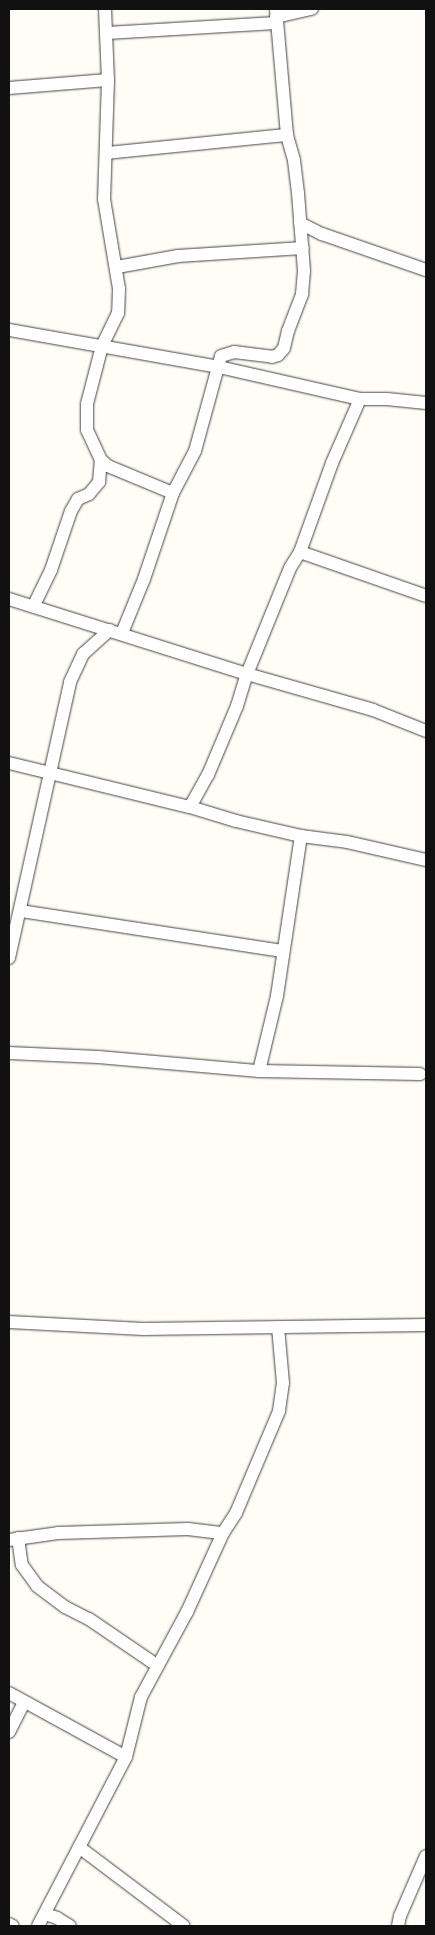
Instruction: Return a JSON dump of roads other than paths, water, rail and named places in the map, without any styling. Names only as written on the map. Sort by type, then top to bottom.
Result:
[{"type":"street","points":[[34,605],[51,570],[71,511],[78,499],[90,494],[99,482],[101,460],[87,430],[87,404],[102,346],[118,313],[117,266],[104,200],[108,80],[105,9]]},
{"type":"street","points":[[107,33],[276,16],[312,9]]},
{"type":"street","points":[[9,958],[21,911],[48,774],[76,666],[83,654],[116,631],[144,579],[173,493],[195,451],[221,356],[234,352],[272,358],[278,355],[284,348],[302,294],[303,248],[294,160],[287,136],[276,16]]},
{"type":"street","points":[[9,88],[108,80]]},
{"type":"street","points":[[106,153],[287,136]]},
{"type":"street","points":[[300,222],[322,234],[426,270]]},
{"type":"street","points":[[117,266],[178,256],[303,248]]},
{"type":"street","points":[[9,330],[219,368],[360,399],[387,399],[426,403]]},
{"type":"street","points":[[190,807],[208,774],[237,706],[247,674],[290,568],[300,552],[332,463],[360,399]]},
{"type":"street","points":[[101,460],[126,474],[173,493]]},
{"type":"street","points":[[300,552],[426,596]]},
{"type":"street","points":[[9,599],[34,605],[247,674],[374,710],[426,731]]},
{"type":"street","points":[[9,763],[190,807],[236,821],[301,836],[348,842],[426,860]]},
{"type":"street","points":[[259,1071],[277,996],[301,836]]},
{"type":"street","points":[[21,911],[283,951]]},
{"type":"street","points":[[9,1053],[133,1059],[259,1071],[420,1074]]},
{"type":"street","points":[[9,1322],[144,1329],[426,1325]]},
{"type":"street","points":[[38,1926],[126,1757],[141,1697],[187,1612],[223,1533],[236,1513],[279,1411],[283,1383],[278,1326]]},
{"type":"street","points":[[158,1666],[89,1619],[64,1607],[37,1586],[22,1565],[14,1539],[58,1533],[188,1529],[223,1533]]},
{"type":"street","points":[[9,1693],[24,1703],[126,1757]]},
{"type":"street","points":[[9,1732],[24,1703]]},
{"type":"street","points":[[79,1847],[184,1926]]},
{"type":"street","points":[[398,1926],[400,1916],[426,1856]]},
{"type":"street","points":[[45,1914],[57,1918],[70,1926]]},
{"type":"street","points":[[9,1924],[13,1926]]}]
